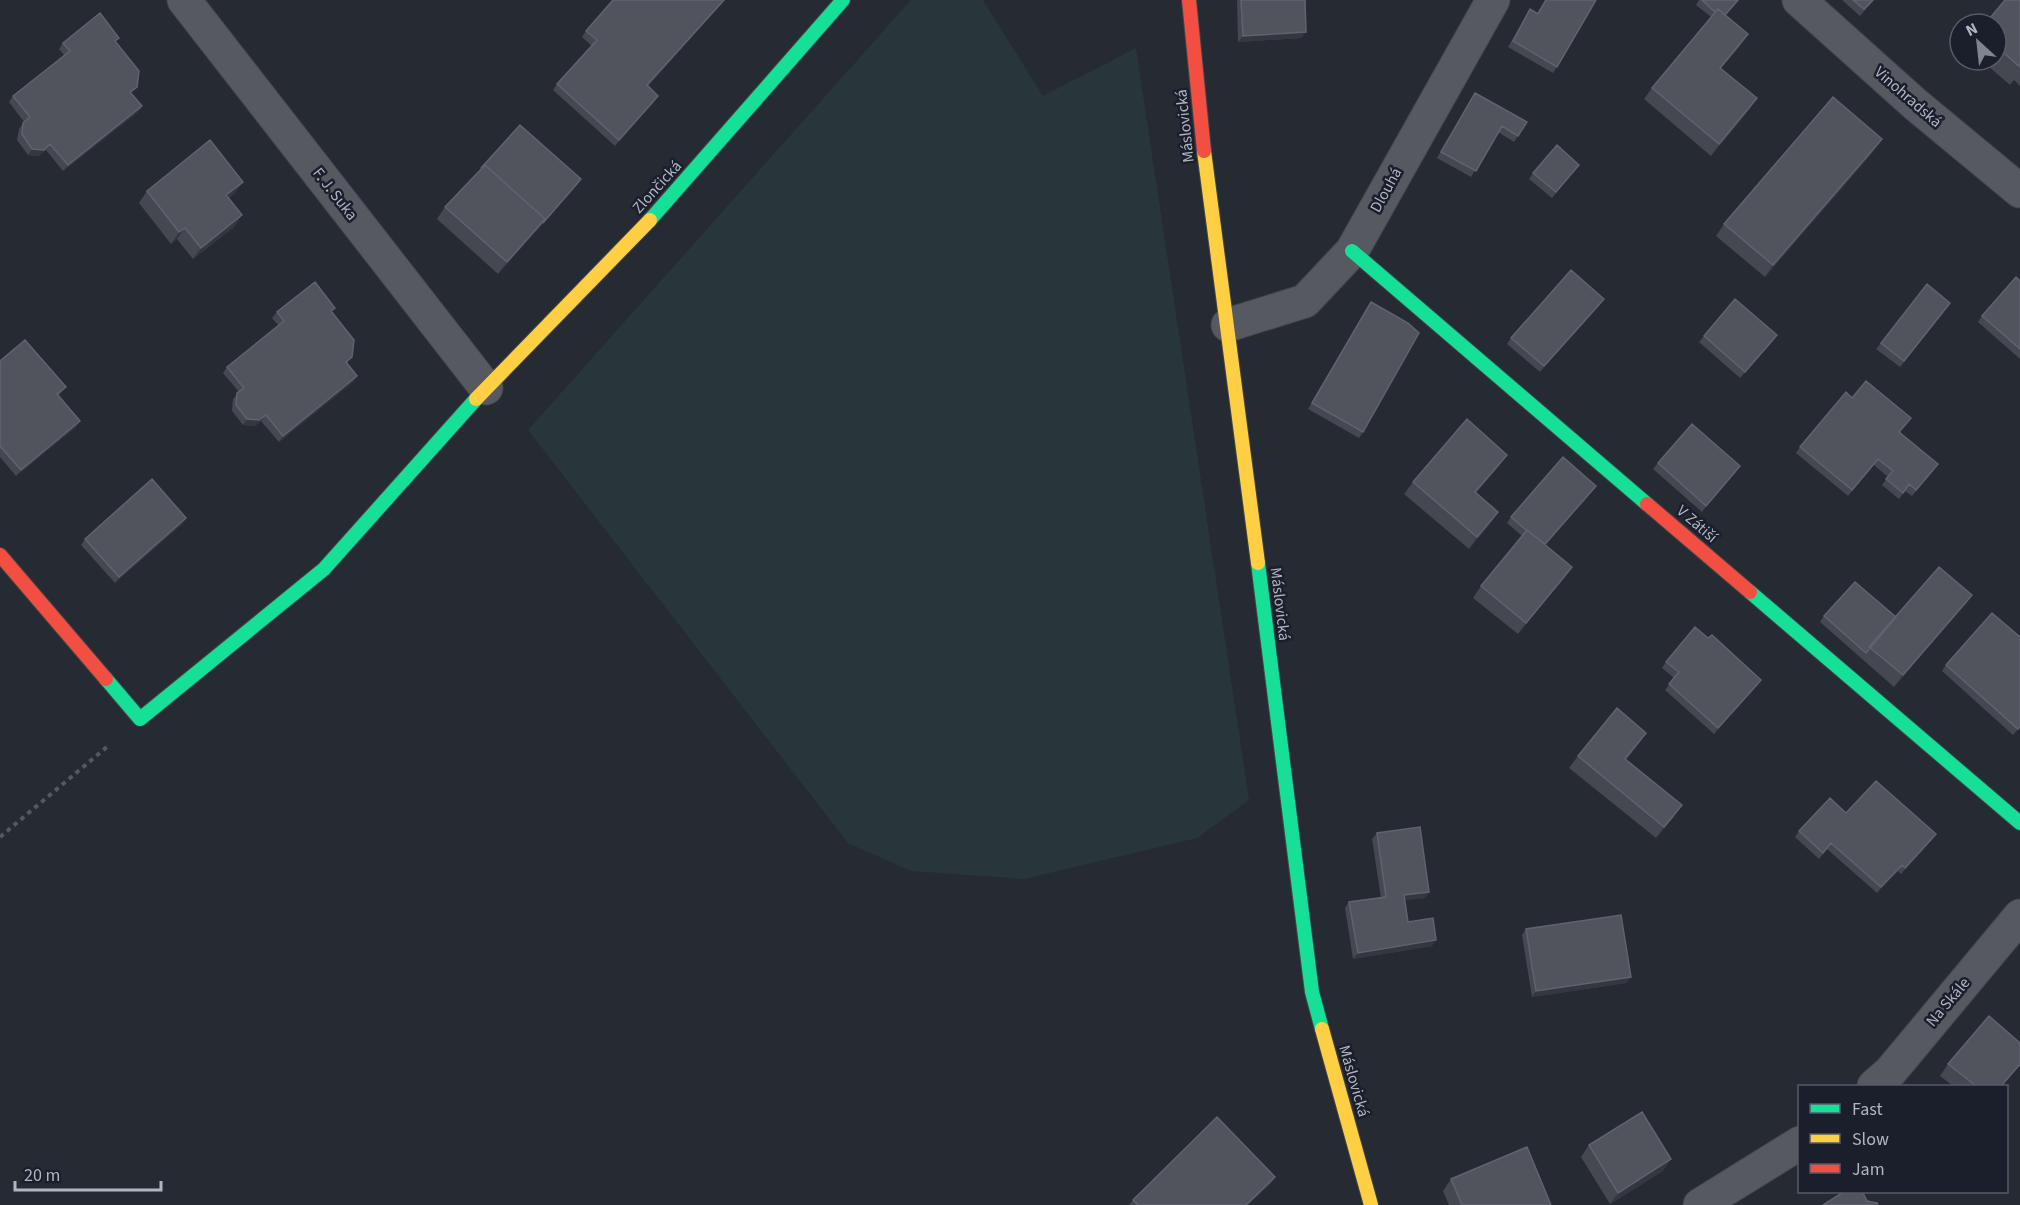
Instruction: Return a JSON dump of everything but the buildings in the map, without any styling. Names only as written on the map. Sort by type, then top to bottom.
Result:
[{"type":"street","name":"F. J. Suka","points":[[183,0],[486,388]]},
{"type":"street","name":"Zlončická","points":[[140,719],[324,569],[486,388],[660,210],[843,0]]},
{"type":"street","name":"Máslovická","points":[[1189,0],[1203,147],[1228,325],[1312,992],[1371,1205]]},
{"type":"street","name":"Dlouhá","points":[[1228,325],[1305,301],[1352,251],[1494,0]]},
{"type":"street","name":"Vinohradská","points":[[1799,0],[1915,104],[2020,190]]},
{"type":"street","name":"V Zátiší","points":[[1352,251],[2020,823]]},
{"type":"street","points":[[0,555],[140,719]]},
{"type":"street","name":"Na Skále","points":[[1875,1085],[1891,1071],[2020,916]]},
{"type":"street","points":[[1700,1205],[1798,1144]]},
{"type":"path","points":[[0,837],[140,719]]},
{"type":"shaded area","points":[[911,0],[983,0],[1043,96],[1136,48],[1249,800],[1197,838],[1024,879],[911,871],[848,843],[528,430]]},
{"type":"traffic: fast","points":[[650,220],[843,0]]},
{"type":"traffic: fast","points":[[1352,251],[1647,504]]},
{"type":"traffic: fast","points":[[106,679],[140,719],[324,569],[476,399]]},
{"type":"traffic: fast","points":[[1258,563],[1312,992],[1322,1029]]},
{"type":"traffic: fast","points":[[1750,592],[2020,823]]},
{"type":"traffic: slow","points":[[1204,151],[1258,563]]},
{"type":"traffic: slow","points":[[476,399],[650,220]]},
{"type":"traffic: slow","points":[[1322,1029],[1371,1205]]},
{"type":"traffic: jam","points":[[1189,0],[1204,151]]},
{"type":"traffic: jam","points":[[1647,504],[1750,592]]},
{"type":"traffic: jam","points":[[0,555],[106,679]]}]
